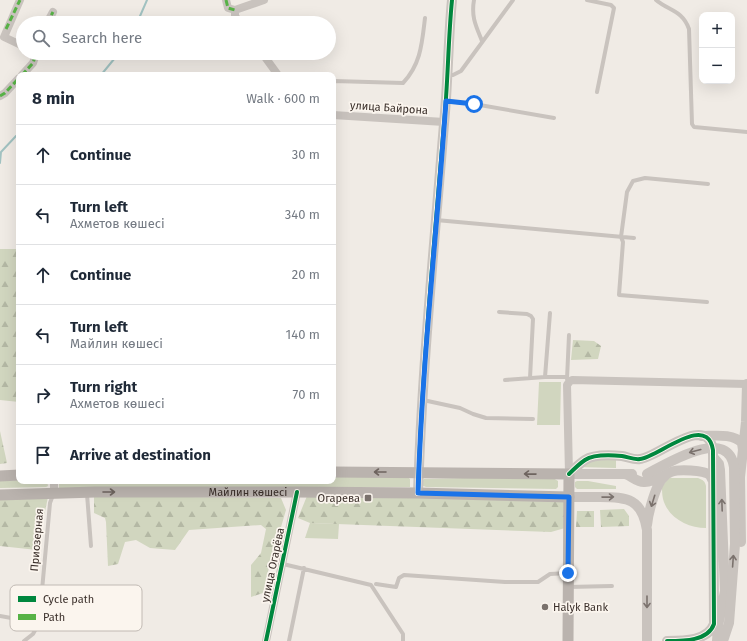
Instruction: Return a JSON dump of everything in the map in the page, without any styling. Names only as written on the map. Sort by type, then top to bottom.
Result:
[{"type":"main road","points":[[336,472],[569,474],[568,641]]},
{"type":"main road","points":[[0,476],[16,475]]},
{"type":"main road","name":"Майлин көшесі","points":[[0,494],[87,492],[297,492],[418,493],[569,497]]},
{"type":"street","points":[[16,43],[4,37],[20,0]]},
{"type":"street","points":[[226,0],[228,8],[235,10],[264,0]]},
{"type":"street","points":[[418,493],[423,400],[446,101],[448,46],[452,0]]},
{"type":"street","points":[[235,10],[235,16]]},
{"type":"street","points":[[50,16],[53,12]]},
{"type":"street","points":[[25,72],[34,60]]},
{"type":"street","points":[[267,60],[276,72]]},
{"type":"street","points":[[0,96],[16,81]]},
{"type":"street","name":"улица Байрона","points":[[336,115],[444,122]]},
{"type":"street","points":[[569,474],[567,381],[576,379],[747,384],[746,422],[740,477],[744,542],[718,541]]},
{"type":"street","points":[[569,474],[586,459],[593,457],[623,456],[641,460],[690,436],[729,436],[742,442],[743,452]]},
{"type":"street","points":[[700,436],[706,437],[710,441],[712,447],[718,541],[725,591],[718,626],[717,641]]},
{"type":"street","points":[[569,474],[625,474],[643,476],[686,454],[703,449],[720,449],[732,458],[734,467],[735,536],[729,622],[723,641]]},
{"type":"street","points":[[668,641],[700,639],[708,635],[714,624],[720,470],[719,464],[713,456]]},
{"type":"street","points":[[625,474],[643,482],[651,481],[674,471],[704,472],[710,474],[713,481]]},
{"type":"street","points":[[647,641],[647,520],[657,486],[667,474]]},
{"type":"street","points":[[54,484],[54,493]]},
{"type":"street","name":"улица Огарёва","points":[[266,641],[297,492]]},
{"type":"street","points":[[569,497],[617,497],[628,500],[635,504],[640,510],[644,519],[646,530]]},
{"type":"street","points":[[646,630],[648,637],[655,641]]},
{"type":"lane","points":[[474,0],[472,11],[473,18],[482,42]]},
{"type":"lane","points":[[447,75],[453,75],[461,71],[513,0]]},
{"type":"lane","points":[[587,0],[611,5],[614,8],[597,92]]},
{"type":"lane","points":[[656,0],[676,11],[686,20],[689,29],[692,124],[694,128],[747,132]]},
{"type":"lane","points":[[336,81],[403,83],[411,74],[421,53],[425,18]]},
{"type":"lane","points":[[446,101],[474,104],[554,118]]},
{"type":"lane","points":[[707,302],[619,295],[621,237],[627,192],[633,181],[645,178],[708,184]]},
{"type":"lane","points":[[436,220],[634,238]]},
{"type":"lane","points":[[499,312],[528,314],[533,319],[530,378]]},
{"type":"lane","points":[[544,377],[550,313]]},
{"type":"lane","points":[[504,380],[544,377],[567,381],[569,335]]},
{"type":"lane","points":[[423,400],[460,408],[486,418],[533,419]]},
{"type":"lane","points":[[87,492],[91,546]]},
{"type":"lane","name":"Приозерная","points":[[42,585],[50,503],[54,493]]},
{"type":"lane","points":[[283,564],[371,585],[403,634],[404,641]]},
{"type":"lane","points":[[289,641],[304,568]]},
{"type":"lane","points":[[376,584],[396,587],[399,578],[404,575],[506,582],[538,582],[550,574],[568,573]]},
{"type":"lane","points":[[568,587],[612,586]]},
{"type":"lane","points":[[0,616],[10,618]]},
{"type":"lane","points":[[24,641],[35,631]]},
{"type":"green space","points":[[0,249],[16,249],[16,402],[0,400]]},
{"type":"green space","points":[[573,340],[594,341],[601,346],[598,359],[571,360]]},
{"type":"green space","points":[[539,382],[561,382],[560,425],[537,425]]},
{"type":"green space","points":[[0,431],[7,463],[0,464]]},
{"type":"green space","points":[[593,459],[616,459],[616,468],[578,467]]},
{"type":"green space","points":[[336,475],[407,476],[410,479],[410,487],[59,489],[59,484],[336,484]]},
{"type":"green space","points":[[504,477],[553,478],[558,481],[558,487],[556,489],[426,487],[421,485],[421,482],[424,479]]},
{"type":"green space","points":[[669,478],[698,478],[704,482],[706,486],[706,528],[699,528],[686,524],[674,517],[669,512],[663,499],[662,486]]},
{"type":"green space","points":[[16,480],[16,484],[48,484],[48,486],[0,488],[0,481]]},
{"type":"green space","points":[[588,481],[616,486],[616,489],[577,489],[575,487],[575,482]]},
{"type":"green space","points":[[94,496],[281,498],[286,510],[267,575],[266,592],[251,597],[251,565],[261,553],[266,529],[261,525],[189,530],[175,550],[150,548],[136,540],[125,542],[118,564],[108,566],[106,522],[105,518],[94,513]]},
{"type":"green space","points":[[307,496],[565,500],[565,528],[551,532],[310,523],[298,518]]},
{"type":"green space","points":[[0,497],[48,497],[37,550],[0,546]]},
{"type":"green space","points":[[624,509],[629,516],[629,526],[601,527],[600,510]]},
{"type":"green space","points":[[577,511],[594,511],[594,527],[576,527]]},
{"type":"green space","points":[[310,523],[339,524],[338,539],[305,538]]},
{"type":"waterway","points":[[140,16],[147,0]]},
{"type":"waterway","points":[[103,72],[113,60]]},
{"type":"waterway","points":[[0,163],[1,152],[16,136]]},
{"type":"marked path","points":[[6,29],[20,0]]},
{"type":"marked path","points":[[226,0],[228,8],[235,10]]},
{"type":"marked path","points":[[51,16],[53,12]]},
{"type":"marked path","points":[[25,72],[34,60]]},
{"type":"marked path","points":[[0,96],[16,81]]},
{"type":"cycle path","points":[[418,493],[425,355],[445,109],[452,0]]},
{"type":"cycle path","points":[[569,474],[589,458],[603,455],[613,455],[640,459],[648,457],[692,436],[701,435],[709,439],[713,450],[714,624],[711,630],[701,637],[681,641],[667,641]]},
{"type":"cycle path","points":[[266,641],[297,492]]},
{"type":"place","name":"Огарева","points":[[368,498]]},
{"type":"place","name":"Halyk Bank","points":[[545,607]]},
{"type":"route","points":[[474,104],[446,101],[423,400],[418,493],[569,497],[568,573]]}]
